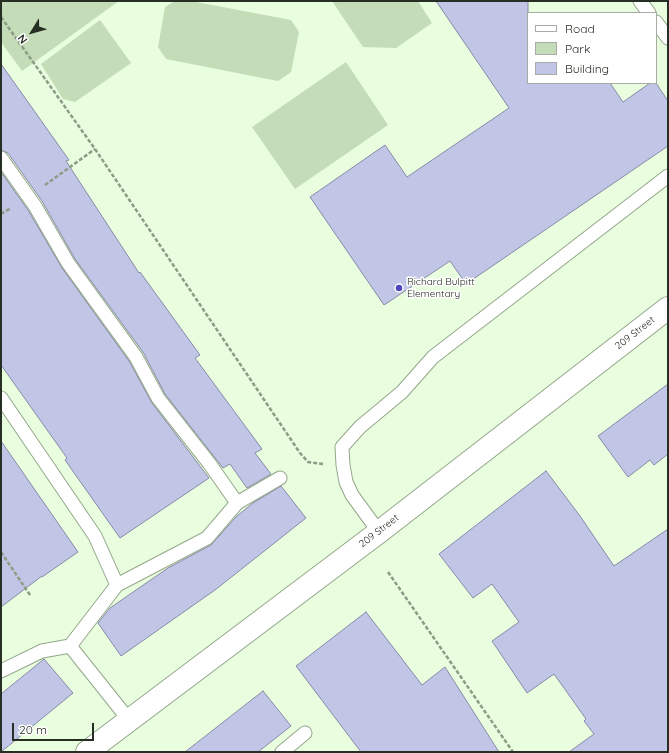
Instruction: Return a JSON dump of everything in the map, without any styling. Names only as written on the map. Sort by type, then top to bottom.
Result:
[{"type":"street","name":"209 Street","points":[[87,752],[379,532],[668,308]]},
{"type":"lane","points":[[640,1],[648,12]]},
{"type":"lane","points":[[657,23],[668,38]]},
{"type":"lane","points":[[1,158],[28,196],[68,262],[136,357],[158,398],[209,463],[237,504]]},
{"type":"lane","points":[[379,532],[352,495],[346,482],[342,448],[360,427],[402,392],[433,357],[668,176]]},
{"type":"lane","points":[[1,398],[95,536],[118,585]]},
{"type":"lane","points":[[1,671],[42,651],[70,646],[118,585],[207,538],[237,504],[280,478]]},
{"type":"lane","points":[[70,646],[129,720]]},
{"type":"lane","points":[[282,752],[305,733]]},
{"type":"path","points":[[1,17],[95,149],[300,453],[308,462],[314,464],[325,464]]},
{"type":"path","points":[[28,196],[95,149]]},
{"type":"path","points":[[1,552],[30,595]]},
{"type":"path","points":[[388,572],[513,752]]},
{"type":"green space","points":[[1,1],[119,1],[22,71],[1,42]]},
{"type":"green space","points":[[175,1],[191,1],[291,20],[299,32],[291,72],[278,81],[166,59],[158,47],[165,7]]},
{"type":"green space","points":[[332,1],[418,1],[432,23],[396,48],[363,47]]},
{"type":"green space","points":[[100,20],[131,63],[75,102],[63,99],[41,64]]},
{"type":"green space","points":[[346,62],[388,125],[295,189],[252,127]]},
{"type":"building","points":[[436,1],[528,1],[527,84],[611,84],[623,102],[649,84],[657,84],[668,101],[668,146],[466,284],[450,261],[384,305],[310,197],[385,145],[407,177],[509,108]]},
{"type":"building","points":[[1,64],[69,160],[66,161],[139,273],[140,272],[200,355],[195,358],[262,449],[255,453],[271,474],[247,488],[230,464],[223,468],[165,394],[143,352],[75,259],[42,201],[8,153],[1,150]]},
{"type":"building","points":[[1,172],[28,210],[62,268],[129,361],[152,403],[209,478],[120,538],[65,460],[67,458],[1,365]]},
{"type":"building","points":[[668,384],[668,454],[654,465],[650,460],[628,477],[598,436]]},
{"type":"building","points":[[1,441],[78,552],[42,576],[1,607]]},
{"type":"building","points":[[546,471],[580,516],[614,566],[668,529],[668,752],[569,752],[594,734],[584,721],[586,719],[554,674],[527,693],[492,641],[519,622],[492,584],[473,598],[439,554]]},
{"type":"building","points":[[281,486],[306,518],[215,590],[121,656],[98,623],[110,608],[168,568],[211,545],[237,516],[253,503]]},
{"type":"building","points":[[366,612],[422,685],[445,667],[499,752],[361,752],[296,666]]},
{"type":"building","points":[[44,659],[73,693],[1,752],[1,694]]},
{"type":"building","points":[[263,691],[291,726],[258,752],[185,752]]},
{"type":"place","name":"Richard Bulpitt Elementary","points":[[399,288]]}]
